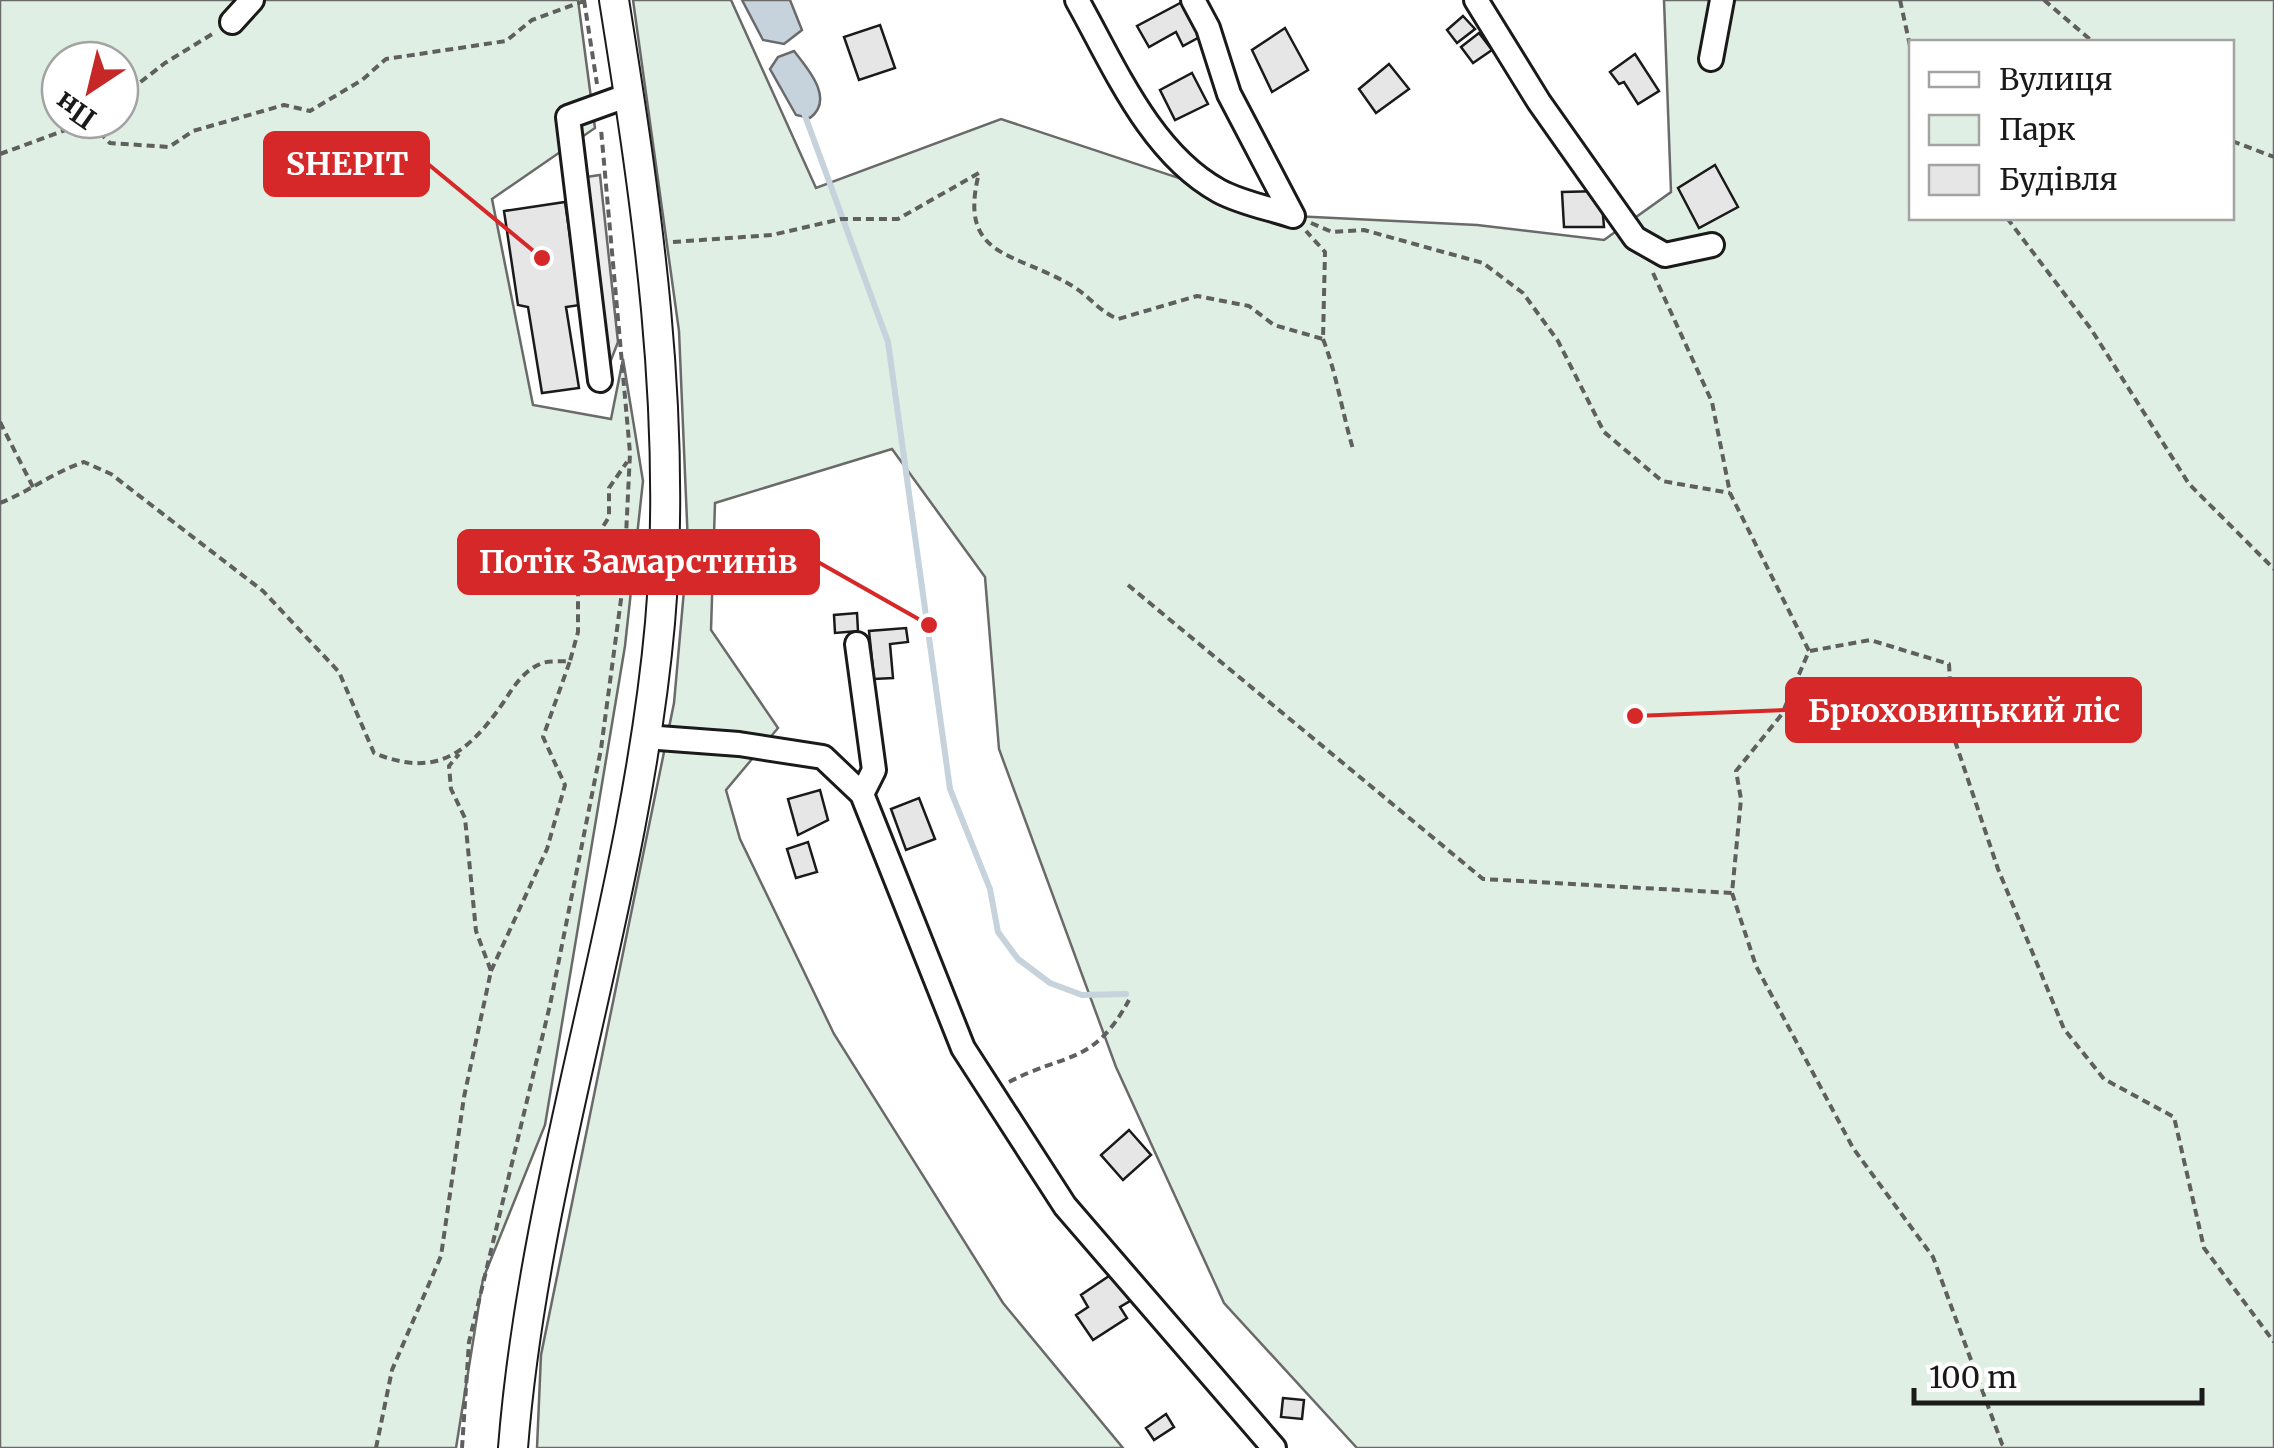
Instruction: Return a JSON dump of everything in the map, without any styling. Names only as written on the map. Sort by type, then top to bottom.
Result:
[{"type":"main road","points":[[514,1448],[529,1310],[645,738],[660,625],[666,513],[654,270],[614,0]]},
{"type":"street","points":[[232,22],[252,0]]},
{"type":"street","points":[[1077,0],[1154,130],[1182,166],[1222,192],[1293,216]]},
{"type":"street","points":[[1194,0],[1208,28],[1229,94],[1293,216]]},
{"type":"street","points":[[1476,0],[1539,102],[1636,238],[1666,255],[1712,246]]},
{"type":"street","points":[[1711,59],[1722,0]]},
{"type":"street","points":[[600,380],[568,117],[629,95]]},
{"type":"street","points":[[857,644],[874,770],[862,794]]},
{"type":"street","points":[[645,738],[739,744],[823,756],[862,794],[963,1048],[1066,1206],[1274,1448]]},
{"type":"path","points":[[107,140],[168,147],[193,131],[284,105],[310,111],[362,80],[386,60],[506,41],[532,20],[584,0],[600,106],[630,453],[624,576],[601,749],[550,1005],[469,1342],[462,1448]]},
{"type":"path","points":[[1900,0],[1909,41]]},
{"type":"path","points":[[2044,0],[2091,40]]},
{"type":"path","points":[[140,82],[165,62],[232,22]]},
{"type":"path","points":[[0,154],[40,139]]},
{"type":"path","points":[[2234,142],[2274,157]]},
{"type":"path","points":[[648,222],[676,244],[744,234],[772,235],[843,219],[898,218],[979,173],[972,202],[974,225],[988,245],[1075,288],[1107,315],[1118,319],[1197,296],[1249,306],[1274,326],[1322,339]]},
{"type":"path","points":[[1293,216],[1325,252],[1322,339],[1336,374],[1338,398],[1354,449]]},
{"type":"path","points":[[1293,216],[1332,232],[1364,230],[1483,264],[1523,293],[1558,340],[1604,432],[1662,481],[1730,493]]},
{"type":"path","points":[[2008,220],[2091,330],[2189,484],[2274,569]]},
{"type":"path","points":[[1653,274],[1712,402],[1730,493],[1809,651],[1782,714],[1736,771],[1741,799],[1732,892],[1756,966],[1853,1148],[1933,1257],[2002,1444],[2007,1448]]},
{"type":"path","points":[[0,422],[34,489]]},
{"type":"path","points":[[376,1448],[392,1370],[441,1256],[464,1097],[491,971],[547,849],[564,785],[543,737],[578,632],[578,566],[609,518],[608,488],[626,466],[630,453]]},
{"type":"path","points":[[0,504],[34,489],[56,471],[84,462],[111,474],[263,591],[340,672],[374,753],[404,765],[433,763],[461,752]]},
{"type":"path","points":[[1128,585],[1483,879],[1732,892]]},
{"type":"path","points":[[1809,651],[1870,640],[1949,664],[1954,734],[1998,869],[2064,1029],[2104,1079],[2174,1117],[2204,1248],[2274,1342]]},
{"type":"path","points":[[491,971],[476,931],[464,818],[451,790],[449,766],[516,682],[541,663],[570,661]]},
{"type":"path","points":[[991,1092],[1032,1070],[1077,1058],[1113,1031],[1129,1000]]},
{"type":"green space","points":[[0,0],[578,0],[595,128],[492,199],[533,405],[611,419],[623,359],[643,481],[625,646],[545,1125],[483,1279],[456,1448],[0,1448]]},
{"type":"green space","points":[[633,0],[731,0],[816,188],[1001,119],[1293,216],[1477,225],[1604,240],[1671,192],[1664,0],[2274,0],[2274,1448],[1357,1448],[1224,1303],[1116,1067],[999,749],[985,577],[892,449],[715,503],[711,630],[778,728],[726,790],[740,839],[834,1034],[1003,1303],[1123,1448],[537,1448],[541,1355],[674,703],[688,545],[679,331]]},
{"type":"shaded area","points":[[742,0],[790,0],[802,30],[784,44],[763,40]]},
{"type":"shaded area","points":[[794,51],[820,93],[817,110],[810,118],[796,115],[770,69],[778,57]]},
{"type":"shaded area","points":[[600,175],[618,342],[609,365],[586,177]]},
{"type":"building","points":[[1186,0],[1205,34],[1183,46],[1176,32],[1149,47],[1137,26]]},
{"type":"building","points":[[1463,16],[1475,29],[1457,43],[1447,30]]},
{"type":"building","points":[[880,25],[895,68],[859,80],[844,37]]},
{"type":"building","points":[[1285,28],[1308,70],[1272,92],[1252,50]]},
{"type":"building","points":[[1479,33],[1492,50],[1473,63],[1461,47]]},
{"type":"building","points":[[1635,54],[1659,91],[1638,104],[1624,82],[1619,84],[1610,72]]},
{"type":"building","points":[[1389,64],[1409,89],[1376,113],[1359,89]]},
{"type":"building","points":[[1192,73],[1208,104],[1175,120],[1160,90]]},
{"type":"building","points":[[1715,165],[1738,207],[1699,228],[1678,188]]},
{"type":"building","points":[[1601,191],[1604,227],[1564,227],[1562,192]]},
{"type":"building","points":[[565,202],[580,305],[566,307],[579,388],[542,393],[528,307],[518,305],[504,211]]},
{"type":"building","points":[[857,613],[858,631],[835,633],[834,615]]},
{"type":"building","points":[[906,628],[908,642],[890,644],[893,678],[874,679],[869,631]]},
{"type":"building","points":[[820,790],[828,820],[798,835],[788,799]]},
{"type":"building","points":[[919,798],[935,839],[906,850],[891,809]]},
{"type":"building","points":[[808,842],[817,872],[796,878],[787,849]]},
{"type":"building","points":[[1129,1130],[1151,1155],[1123,1180],[1101,1155]]},
{"type":"building","points":[[1112,1274],[1130,1301],[1120,1307],[1127,1318],[1093,1340],[1076,1315],[1088,1307],[1081,1295]]},
{"type":"building","points":[[1283,1398],[1304,1400],[1302,1419],[1281,1417]]},
{"type":"building","points":[[1166,1414],[1174,1427],[1154,1440],[1146,1428]]},
{"type":"waterway","points":[[804,113],[888,342],[950,789],[990,889],[998,932],[1018,959],[1050,983],[1082,995],[1126,994]]},
{"type":"place","name":"SHEPIT","points":[[542,258]]},
{"type":"place","name":"Потік Замарстинів","points":[[929,625]]},
{"type":"place","name":"Брюховицький ліс","points":[[1635,716]]}]
